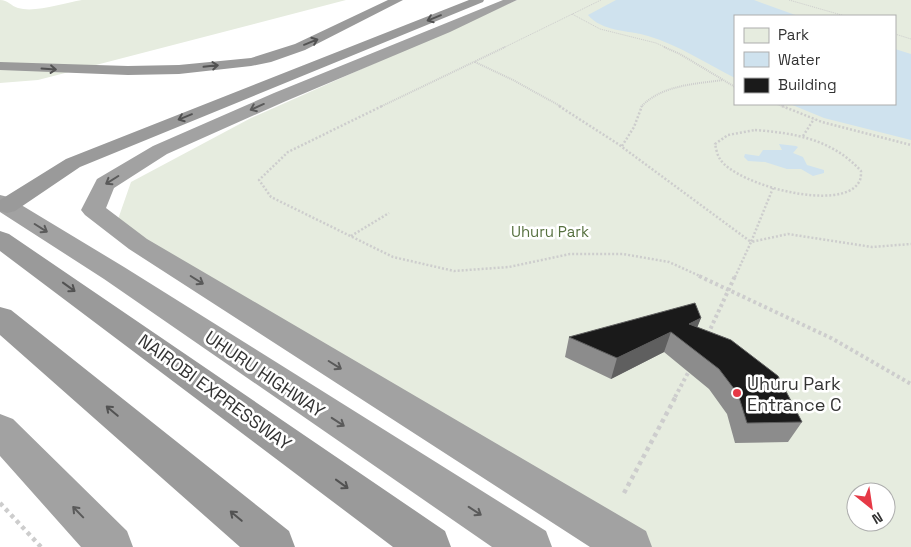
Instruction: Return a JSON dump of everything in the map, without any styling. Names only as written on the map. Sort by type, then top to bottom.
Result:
[{"type":"highway","points":[[0,66],[82,71],[181,69],[265,59],[322,38],[398,0]]},
{"type":"highway","points":[[4,204],[73,163],[479,0]]},
{"type":"highway","points":[[512,0],[280,97],[160,150],[105,184],[93,210],[138,244],[630,547]]},
{"type":"highway","name":"UHURU HIGHWAY","points":[[4,204],[530,547]]},
{"type":"highway","name":"NAIROBI EXPRESSWAY","points":[[0,239],[429,547]]},
{"type":"highway","points":[[0,318],[274,547]]},
{"type":"highway","points":[[0,430],[111,547]]},
{"type":"path","points":[[601,0],[288,152],[259,180],[271,196],[393,257],[454,271],[509,267],[570,254],[623,254],[668,262],[831,338],[911,384]]},
{"type":"path","points":[[789,0],[842,15]]},
{"type":"path","points":[[572,14],[600,29],[656,43],[680,54],[734,85]]},
{"type":"path","points":[[896,34],[911,40]]},
{"type":"path","points":[[475,61],[543,97],[603,133],[751,242],[788,234],[872,247],[911,244]]},
{"type":"path","points":[[622,146],[634,127],[642,106],[658,94],[683,85],[724,80]]},
{"type":"path","points":[[779,105],[814,119],[911,144]]},
{"type":"path","points":[[803,136],[814,119]]},
{"type":"path","points":[[755,130],[803,136],[839,151],[853,161],[861,171],[860,181],[851,189],[834,194],[811,195],[773,188],[738,175],[722,164],[715,154],[715,144],[723,137],[736,132],[755,130]]},
{"type":"path","points":[[704,340],[751,242],[773,188]]},
{"type":"path","points":[[351,236],[389,213]]},
{"type":"path","points":[[604,531],[692,364]]},
{"type":"path","points":[[0,503],[41,547]]},
{"type":"green space","points":[[0,0],[18,8],[33,9],[82,0],[346,0],[38,80],[0,83]]},
{"type":"green space","name":"Uhuru Park","points":[[517,0],[911,0],[911,547],[633,547],[116,225],[131,182],[251,118]]},
{"type":"water","points":[[616,0],[754,0],[795,15],[734,15],[734,77],[671,44],[641,34],[608,28],[594,21],[588,15]]},
{"type":"water","points":[[896,49],[911,54],[911,140],[824,118],[792,105],[896,105]]},
{"type":"water","points":[[779,144],[798,147],[793,153],[803,157],[807,165],[824,170],[824,173],[813,176],[801,169],[787,169],[765,162],[748,161],[744,157],[745,154],[759,156],[763,150],[782,150]]},
{"type":"building","points":[[695,303],[701,318],[689,324],[731,340],[778,376],[802,422],[747,423],[738,394],[719,369],[671,332],[617,358],[569,337]]},
{"type":"place","name":"Uhuru Park Entrance C","points":[[737,393]]}]
